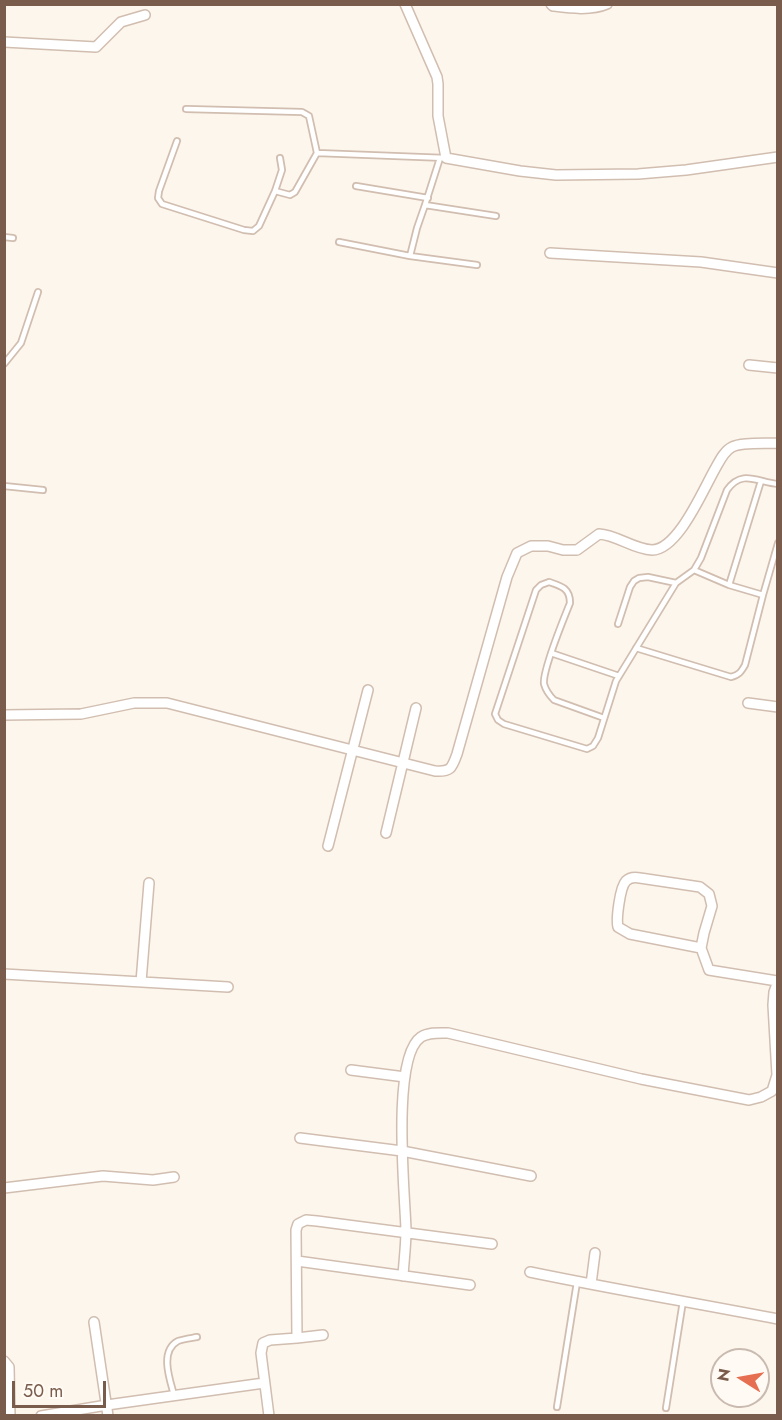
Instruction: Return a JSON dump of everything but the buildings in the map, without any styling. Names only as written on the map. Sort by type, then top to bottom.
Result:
[{"type":"street","points":[[405,4],[437,77],[438,116],[443,158],[556,175],[638,174],[686,170],[777,157]]},
{"type":"street","points":[[551,4],[562,7],[592,8],[607,4]]},
{"type":"street","points":[[4,42],[96,47],[121,22],[146,15]]},
{"type":"street","points":[[550,253],[701,262],[777,273]]},
{"type":"street","points":[[749,365],[777,368]]},
{"type":"street","points":[[4,715],[81,714],[134,703],[167,703],[445,772],[453,766],[507,577],[517,553],[531,546],[577,550],[599,534],[651,550],[663,548],[685,525],[722,458],[731,447],[777,443]]},
{"type":"street","points":[[328,846],[368,690]]},
{"type":"street","points":[[748,703],[777,706]]},
{"type":"street","points":[[386,833],[416,708]]},
{"type":"street","points":[[403,1276],[406,1233],[402,1151],[403,1097],[406,1069],[413,1045],[421,1036],[430,1033],[448,1033],[641,1079],[749,1100],[772,1091],[777,1076],[773,1005],[777,981],[709,970],[701,948],[712,906],[709,894],[700,887],[633,877],[626,880],[617,921],[618,927],[630,934],[701,948]]},
{"type":"street","points":[[141,982],[149,883]]},
{"type":"street","points":[[4,974],[228,987]]},
{"type":"street","points":[[351,1071],[405,1077]]},
{"type":"street","points":[[300,1138],[402,1151],[531,1176]]},
{"type":"street","points":[[4,1188],[103,1176],[153,1180],[174,1178]]},
{"type":"street","points":[[297,1338],[296,1230],[298,1224],[306,1220],[492,1244]]},
{"type":"street","points":[[591,1284],[595,1253]]},
{"type":"street","points":[[297,1261],[470,1285]]},
{"type":"street","points":[[530,1272],[777,1319]]},
{"type":"street","points":[[94,1322],[108,1416]]},
{"type":"street","points":[[269,1416],[261,1353],[263,1343],[270,1340],[323,1335]]},
{"type":"street","points":[[4,1361],[9,1367],[10,1416]]},
{"type":"street","points":[[41,1416],[264,1383]]},
{"type":"lane","points":[[186,109],[302,112],[309,116],[317,153],[295,192],[290,195],[275,191]]},
{"type":"lane","points":[[177,141],[159,191],[158,198],[162,204],[244,230],[253,231],[259,226],[282,170],[280,158]]},
{"type":"lane","points":[[317,153],[443,158],[417,228],[410,256]]},
{"type":"lane","points":[[356,186],[428,198]]},
{"type":"lane","points":[[425,205],[496,216]]},
{"type":"lane","points":[[4,237],[13,238]]},
{"type":"lane","points":[[339,242],[410,256],[477,265]]},
{"type":"lane","points":[[4,364],[21,343],[38,292]]},
{"type":"lane","points":[[604,718],[554,700],[548,694],[543,682],[551,653],[570,603],[570,594],[549,582],[536,590],[495,714],[504,724],[587,749],[593,746],[598,738],[619,676],[632,654],[676,583],[694,570],[701,558],[727,490],[732,483],[748,477],[777,484]]},
{"type":"lane","points":[[729,585],[761,481]]},
{"type":"lane","points":[[4,486],[43,490]]},
{"type":"lane","points":[[636,648],[731,677],[740,674],[745,665],[777,543]]},
{"type":"lane","points":[[694,570],[729,585],[763,595]]},
{"type":"lane","points":[[618,624],[634,581],[648,577],[676,583]]},
{"type":"lane","points":[[551,653],[619,676]]},
{"type":"lane","points":[[557,1407],[577,1282]]},
{"type":"lane","points":[[666,1408],[683,1301]]},
{"type":"lane","points":[[174,1395],[167,1364],[168,1355],[178,1341],[198,1337]]}]
